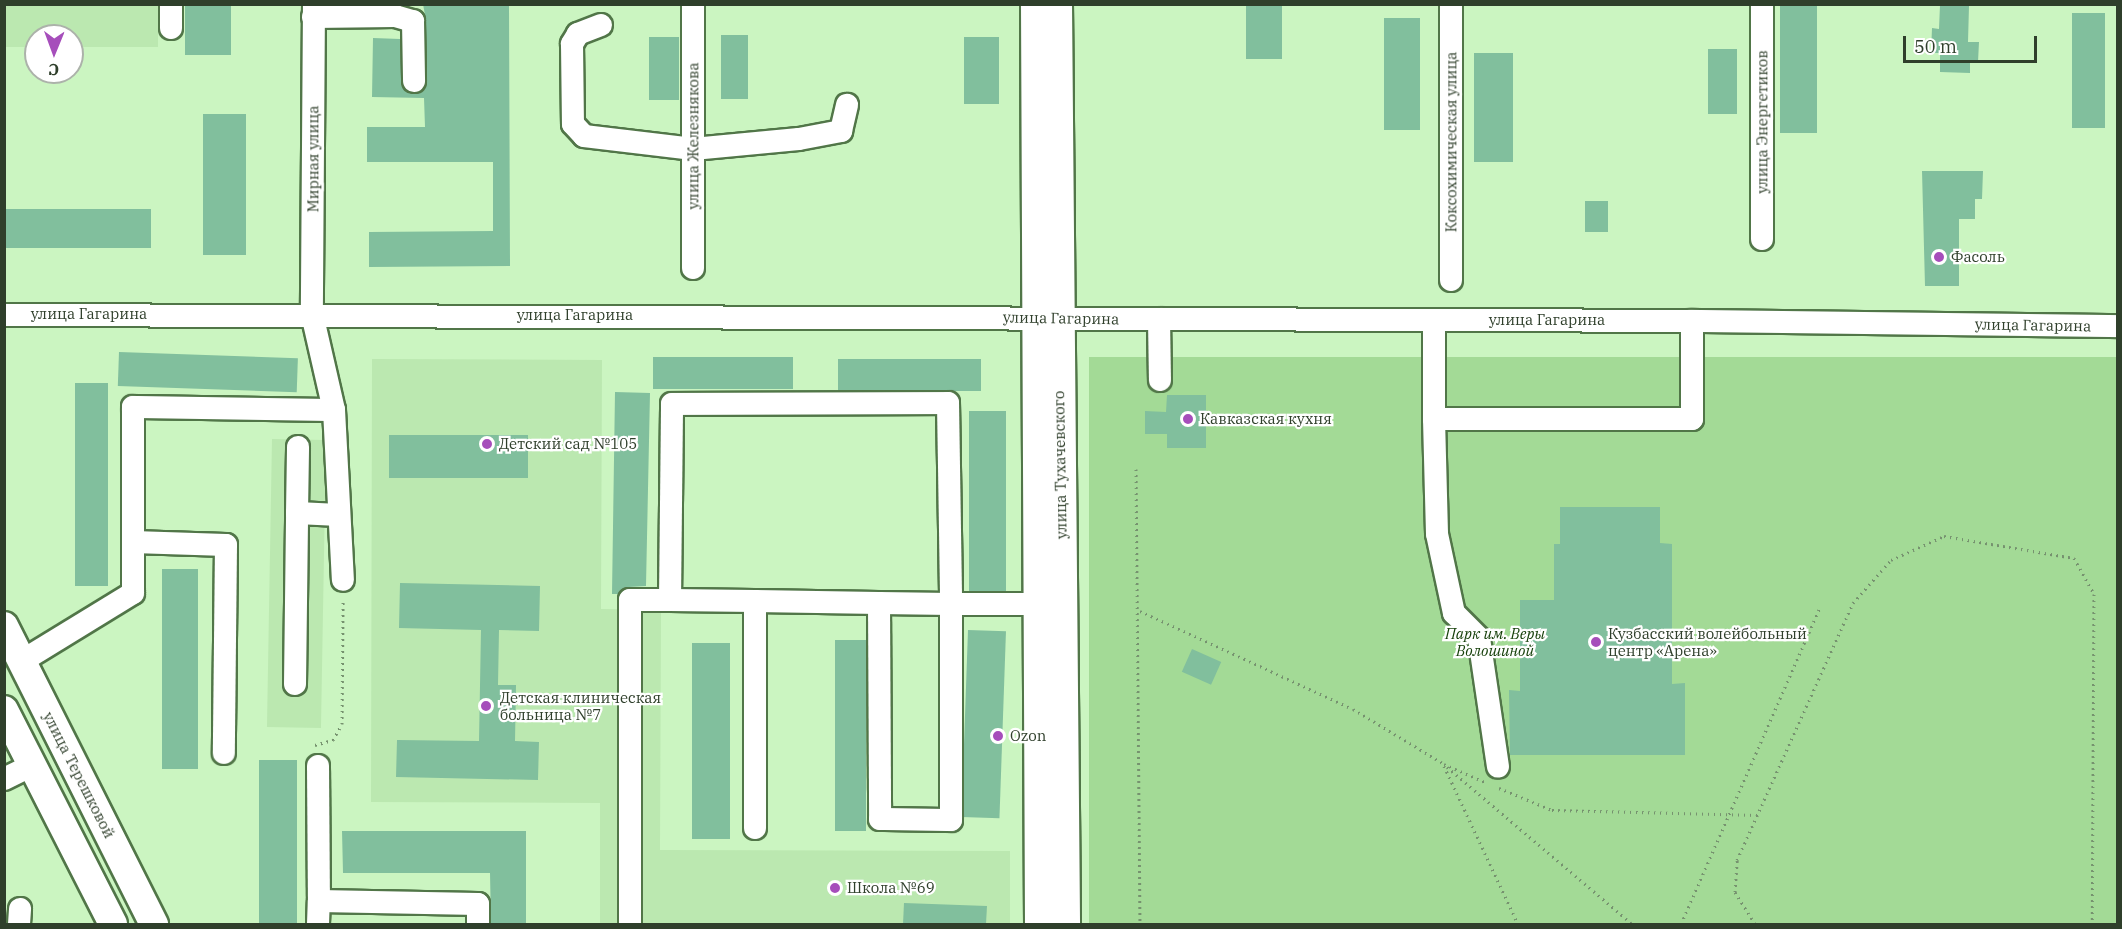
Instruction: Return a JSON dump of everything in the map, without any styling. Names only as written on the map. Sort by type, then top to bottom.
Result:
[{"type":"main road","name":"улица Тухачевского","points":[[1035,4],[1047,318],[1049,604],[1040,924]]},
{"type":"main road","name":"улица Тухачевского","points":[[1047,318],[1058,4]]},
{"type":"main road","name":"улица Тухачевского","points":[[1049,604],[1066,924]]},
{"type":"main road","name":"улица Терешковой","points":[[4,626],[154,924]]},
{"type":"main road","points":[[4,710],[113,924]]},
{"type":"street","points":[[171,4],[171,28]]},
{"type":"street","name":"улица Железнякова","points":[[693,4],[693,268]]},
{"type":"street","name":"Коксохимическая улица","points":[[1450,4],[1451,280]]},
{"type":"street","name":"улица Энергетиков","points":[[1762,4],[1762,239]]},
{"type":"street","points":[[314,10],[394,16],[413,21],[414,81]]},
{"type":"street","name":"Мирная улица","points":[[314,10],[312,314],[323,348],[334,410],[343,580]]},
{"type":"street","points":[[601,26],[578,34],[572,44],[573,124],[584,136],[693,149],[842,131],[847,105]]},
{"type":"street","name":"улица Гагарина","points":[[4,315],[312,314],[1692,321],[2118,326]]},
{"type":"street","points":[[1159,319],[1160,380]]},
{"type":"street","points":[[1434,320],[1437,534],[1454,613],[1479,638],[1494,779]]},
{"type":"street","points":[[1434,419],[1692,419],[1692,321]]},
{"type":"street","points":[[670,600],[672,404],[948,403],[951,820],[880,819],[879,603]]},
{"type":"street","points":[[22,661],[133,593],[133,407],[334,410]]},
{"type":"street","points":[[295,684],[298,447]]},
{"type":"street","points":[[297,513],[339,515]]},
{"type":"street","points":[[133,542],[226,545],[224,753]]},
{"type":"street","points":[[630,924],[630,600],[1049,604]]},
{"type":"street","points":[[755,601],[755,828]]},
{"type":"street","points":[[311,757],[318,924]]},
{"type":"street","points":[[4,779],[33,765]]},
{"type":"street","points":[[318,901],[389,914],[478,904],[478,924]]},
{"type":"path","points":[[1137,469],[1140,611],[1140,924]]},
{"type":"path","points":[[1755,924],[1735,892],[1737,861],[1853,603],[1891,560],[1944,536],[2074,558],[2094,594],[2092,924]]},
{"type":"path","points":[[311,757],[333,740],[342,724],[343,580]]},
{"type":"path","points":[[1681,924],[1820,608]]},
{"type":"path","points":[[1140,611],[1353,709],[1444,764],[1632,924]]},
{"type":"path","points":[[1444,764],[1494,779],[1552,810],[1758,814]]},
{"type":"path","points":[[1444,764],[1518,924]]},
{"type":"shaded area","points":[[5,5],[158,5],[158,47],[84,47],[84,24],[24,24],[24,47],[5,47]]},
{"type":"shaded area","points":[[372,359],[602,360],[601,609],[661,610],[660,850],[1010,851],[1010,924],[600,924],[600,803],[371,802]]},
{"type":"shaded area","points":[[272,439],[326,440],[321,728],[267,727]]},
{"type":"green space","name":"Парк им. Веры Волошиной","points":[[1089,357],[2117,357],[2117,924],[1089,924]]},
{"type":"building","points":[[185,4],[231,4],[231,55],[185,55]]},
{"type":"building","points":[[423,4],[509,4],[510,266],[369,267],[369,232],[493,231],[493,162],[367,162],[367,127],[425,127],[424,98],[372,97],[373,38],[400,39],[402,87],[415,94],[426,87],[426,21]]},
{"type":"building","points":[[1246,4],[1282,4],[1282,59],[1246,59]]},
{"type":"building","points":[[1780,4],[1817,4],[1817,133],[1780,133]]},
{"type":"building","points":[[1940,5],[1969,6],[1968,42],[1979,42],[1978,62],[1970,61],[1970,73],[1940,72],[1940,53],[1931,53],[1932,28],[1939,29]]},
{"type":"building","points":[[2072,13],[2105,13],[2105,128],[2072,128]]},
{"type":"building","points":[[1384,18],[1420,18],[1420,130],[1384,130]]},
{"type":"building","points":[[721,35],[748,35],[748,99],[721,99]]},
{"type":"building","points":[[649,37],[679,37],[679,100],[649,100]]},
{"type":"building","points":[[964,37],[999,37],[999,104],[964,104]]},
{"type":"building","points":[[1708,49],[1737,49],[1737,114],[1708,114]]},
{"type":"building","points":[[1474,53],[1513,53],[1513,162],[1474,162]]},
{"type":"building","points":[[203,114],[246,114],[246,255],[203,255]]},
{"type":"building","points":[[1922,171],[1983,171],[1982,199],[1975,199],[1975,219],[1959,219],[1959,286],[1925,286]]},
{"type":"building","points":[[1585,201],[1608,201],[1608,232],[1585,232]]},
{"type":"building","points":[[4,209],[151,209],[151,248],[4,248]]},
{"type":"building","points":[[119,352],[298,358],[297,392],[118,386]]},
{"type":"building","points":[[653,357],[793,357],[793,389],[653,389]]},
{"type":"building","points":[[838,359],[981,359],[981,391],[838,391]]},
{"type":"building","points":[[75,383],[108,383],[108,586],[75,586]]},
{"type":"building","points":[[615,392],[650,393],[646,586],[629,587],[618,594],[612,594]]},
{"type":"building","points":[[1167,395],[1206,395],[1206,448],[1167,448],[1167,434],[1145,434],[1145,411],[1166,412]]},
{"type":"building","points":[[969,411],[1006,411],[1006,591],[969,591]]},
{"type":"building","points":[[389,435],[528,435],[528,478],[389,478]]},
{"type":"building","name":"Кузбасский волейбольный центр «Арена»","points":[[1560,507],[1660,507],[1660,543],[1672,544],[1672,684],[1685,683],[1685,755],[1510,755],[1509,690],[1520,691],[1520,600],[1554,600],[1554,544],[1560,544]]},
{"type":"building","points":[[162,569],[198,569],[198,769],[162,769]]},
{"type":"building","points":[[400,583],[540,586],[539,631],[499,630],[498,685],[516,685],[515,741],[539,742],[538,780],[396,777],[397,740],[479,741],[481,630],[399,628]]},
{"type":"building","points":[[968,630],[1006,631],[999,818],[961,817]]},
{"type":"building","points":[[835,640],[866,640],[866,831],[835,831]]},
{"type":"building","points":[[692,643],[730,643],[730,839],[692,839]]},
{"type":"building","points":[[1192,649],[1221,662],[1211,685],[1182,672]]},
{"type":"building","points":[[259,760],[297,760],[297,924],[259,924]]},
{"type":"building","points":[[342,831],[526,831],[526,924],[491,924],[490,873],[343,873]]},
{"type":"building","points":[[904,903],[987,906],[986,924],[903,924]]},
{"type":"place","name":"Фасоль","points":[[1939,257]]},
{"type":"place","name":"Кавказская кухня","points":[[1188,419]]},
{"type":"place","name":"Детский сад №105","points":[[487,444]]},
{"type":"place","name":"Кузбасский волейбольный центр «Арена»","points":[[1596,642]]},
{"type":"place","name":"Детская клиническая больница №7","points":[[486,706]]},
{"type":"place","name":"Ozon","points":[[998,736]]},
{"type":"place","name":"Школа №69","points":[[835,888]]}]
